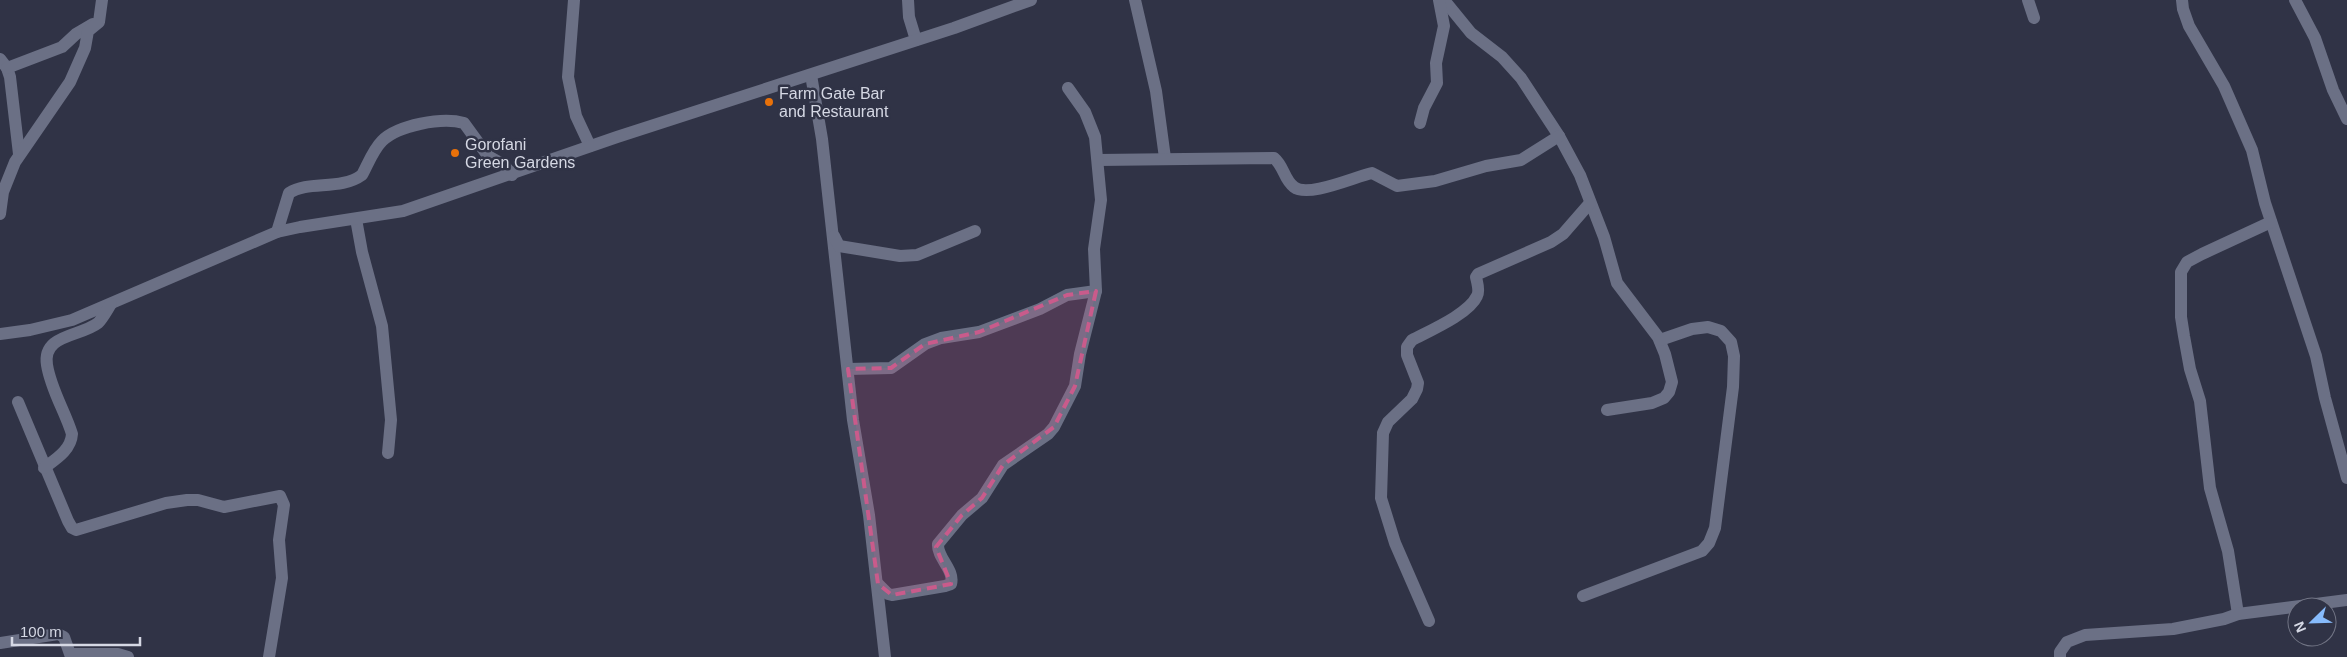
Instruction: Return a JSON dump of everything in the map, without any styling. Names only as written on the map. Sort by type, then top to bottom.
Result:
[{"type":"street","points":[[0,214],[3,192],[19,154],[70,82],[85,48],[88,30],[98,22],[102,0]]},
{"type":"street","points":[[574,0],[568,77],[576,116],[590,146]]},
{"type":"street","points":[[908,0],[909,17],[916,40]]},
{"type":"street","points":[[0,334],[52,326],[111,304],[277,232],[404,211],[512,175],[590,146],[811,75],[1031,0]]},
{"type":"street","points":[[1135,0],[1156,91],[1165,158]]},
{"type":"street","points":[[1420,123],[1424,108],[1437,83],[1436,63],[1444,26],[1439,0]]},
{"type":"street","points":[[1444,0],[1471,33],[1502,57],[1520,78],[1559,136],[1580,175],[1604,237],[1620,290],[1660,340],[1671,371],[1672,382],[1669,392],[1664,398],[1652,403],[1607,410]]},
{"type":"street","points":[[2028,0],[2034,18]]},
{"type":"street","points":[[2182,0],[2182,9],[2189,26],[2224,86],[2248,142],[2271,222],[2316,356],[2325,398],[2347,478]]},
{"type":"street","points":[[2295,0],[2315,38],[2333,90],[2347,119]]},
{"type":"street","points":[[19,154],[4,63],[62,47],[76,34],[98,22]]},
{"type":"street","points":[[811,75],[822,139],[853,420],[878,584],[885,657]]},
{"type":"street","points":[[878,584],[888,594],[892,595],[951,584],[952,577],[938,550],[938,544],[962,515],[982,498],[1002,465],[1038,442],[1054,428],[1075,386],[1080,354],[1096,291],[1094,249],[1101,200],[1095,137],[1088,120],[1068,88]]},
{"type":"street","points":[[277,232],[289,193],[303,188],[342,184],[359,178],[380,143],[386,138],[424,123],[444,121],[464,123],[488,156],[504,165],[512,175]]},
{"type":"street","points":[[1098,160],[1274,158],[1281,165],[1288,181],[1294,188],[1306,191],[1372,174],[1397,186],[1435,180],[1486,166],[1521,160],[1559,136]]},
{"type":"street","points":[[1429,621],[1395,543],[1381,498],[1383,433],[1388,422],[1412,400],[1417,389],[1418,383],[1407,355],[1407,347],[1412,340],[1462,313],[1475,300],[1478,294],[1476,276],[1478,274],[1551,242],[1563,234],[1590,203]]},
{"type":"street","points":[[356,219],[362,252],[382,326],[390,412],[388,453]]},
{"type":"street","points":[[2238,614],[2228,551],[2210,488],[2200,401],[2190,369],[2184,336],[2181,317],[2181,272],[2187,262],[2271,222]]},
{"type":"street","points":[[833,235],[840,246],[900,256],[917,255],[975,231]]},
{"type":"street","points":[[848,369],[891,368],[925,344],[941,338],[979,332],[1040,309],[1067,295],[1096,291]]},
{"type":"street","points":[[44,468],[63,453],[70,442],[72,434],[54,389],[47,366],[46,354],[51,345],[59,339],[99,322],[111,304]]},
{"type":"street","points":[[1582,596],[1702,550],[1709,543],[1715,528],[1733,387],[1734,356],[1731,342],[1721,331],[1708,327],[1692,329],[1660,340]]},
{"type":"street","points":[[18,402],[44,468],[68,521],[72,528],[76,530],[166,503],[198,500],[224,507],[280,496],[284,504],[279,540],[282,578],[269,657]]},
{"type":"street","points":[[2060,657],[2060,652],[2067,642],[2085,634],[2173,629],[2224,619],[2238,614],[2347,600]]},
{"type":"street","points":[[0,643],[58,634],[64,636],[70,654],[118,654],[128,657]]},
{"type":"highlighted area","points":[[1096,291],[1075,386],[1054,427],[1003,465],[982,498],[962,515],[936,547],[951,584],[892,595],[878,584],[848,369],[891,368],[925,344],[979,332],[1067,295]]},
{"type":"place","name":"Farm Gate Bar and Restaurant","points":[[769,102]]},
{"type":"place","name":"Gorofani Green Gardens","points":[[455,153]]}]
